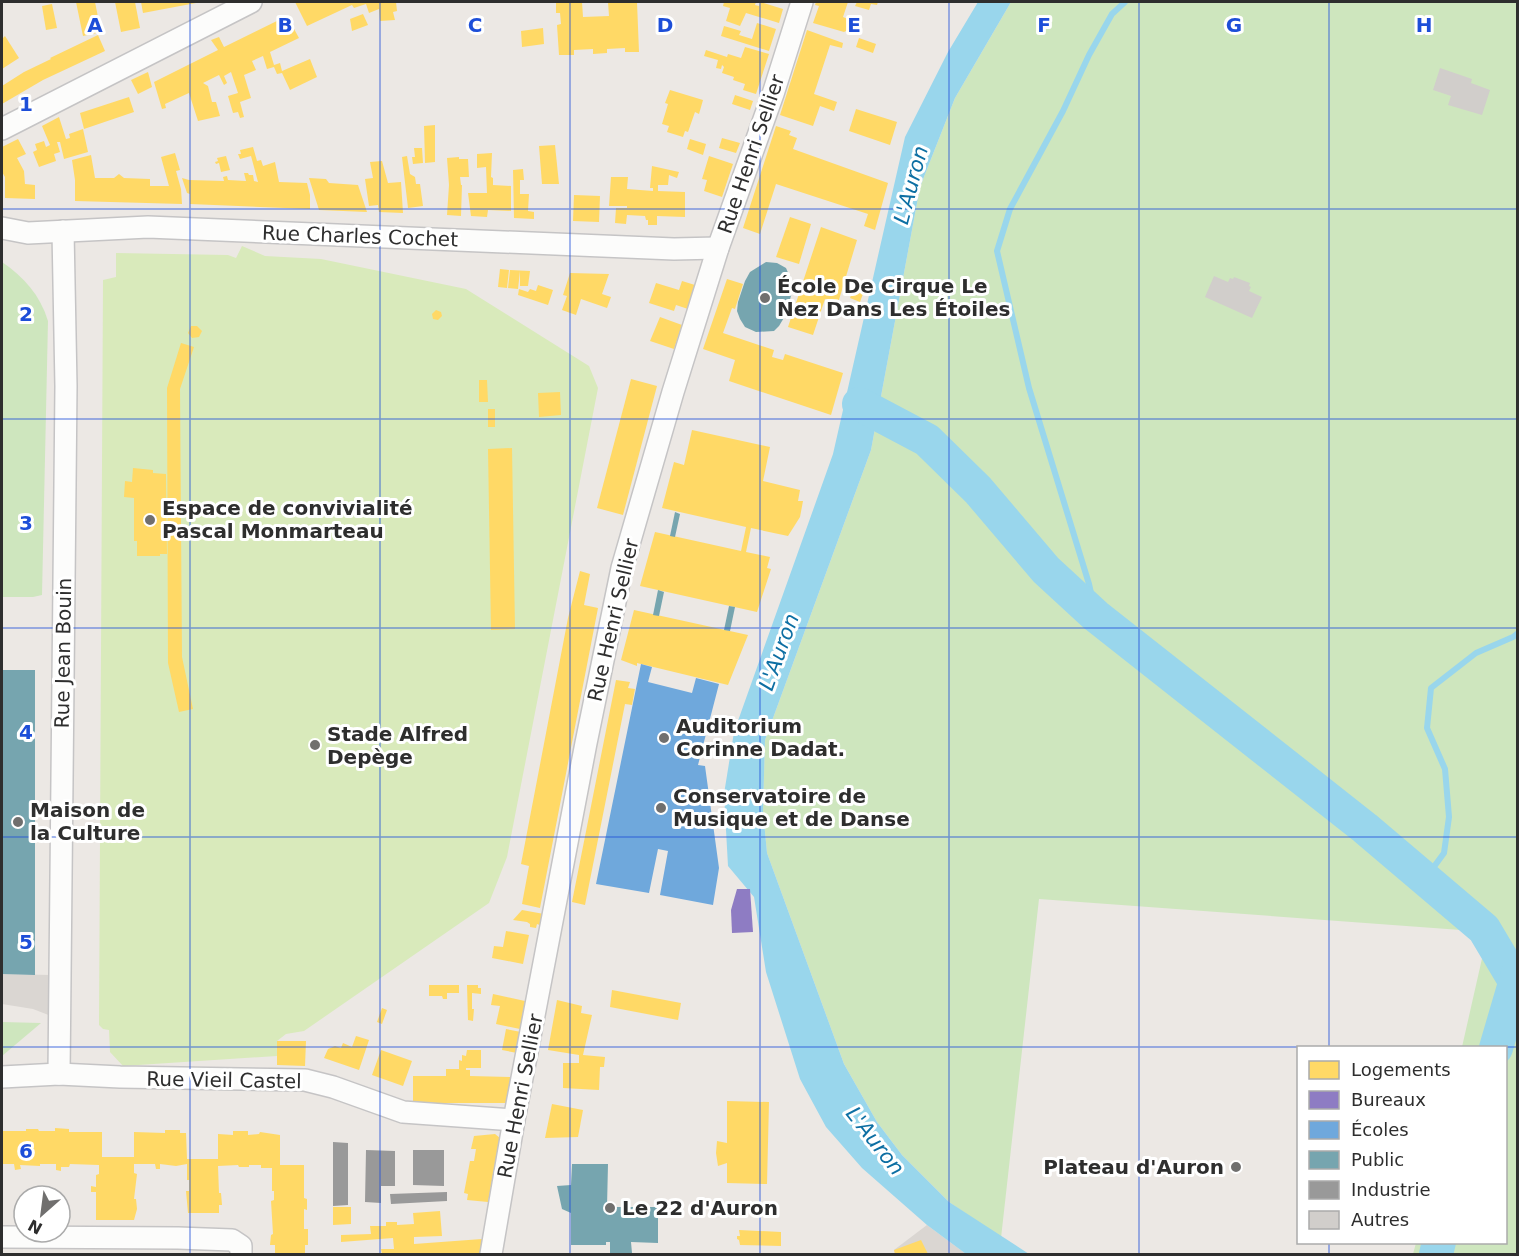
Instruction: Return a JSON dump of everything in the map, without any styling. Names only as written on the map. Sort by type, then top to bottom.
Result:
[{"type":"street","points":[[2,129],[226,8],[251,2]]},
{"type":"street","name":"Rue Henri Sellier","points":[[491,1254],[514,1120],[622,568],[718,248],[773,94],[801,2]]},
{"type":"street","name":"Rue Charles Cochet","points":[[2,228],[28,233],[148,227],[674,249],[718,248]]},
{"type":"street","name":"Rue Jean Bouin","points":[[59,1074],[66,386],[63,231]]},
{"type":"street","name":"Rue Vieil Castel","points":[[2,1077],[59,1074],[305,1080],[333,1087],[403,1112],[514,1120]]},
{"type":"street","points":[[2,1237],[178,1246],[232,1240],[241,1246],[241,1254]]},
{"type":"green space","points":[[1011,2],[1517,2],[1517,1254],[1413,1254],[1416,1244],[1507,1244],[1507,1046],[1462,1046],[1488,932],[1039,899],[1001,1238],[949,1202],[902,1155],[877,1122],[844,1064],[767,853],[763,811],[765,740],[871,450],[920,187],[955,98]]},
{"type":"green space","name":"Stade Alfred Depège","points":[[242,246],[265,256],[321,259],[466,289],[589,366],[598,388],[507,857],[489,903],[304,1031],[286,1034],[277,1041],[277,1056],[123,1066],[110,1052],[109,1030],[99,1025],[103,280],[116,277],[116,253],[228,255],[236,258]]},
{"type":"green space","points":[[2,262],[30,287],[41,303],[48,321],[42,595],[33,597],[2,597]]},
{"type":"green space","points":[[2,1022],[41,1023],[2,1056]]},
{"type":"shaded area","points":[[2,974],[51,975],[51,1016],[33,1009],[2,1004]]},
{"type":"shaded area","points":[[927,1225],[966,1254],[895,1254],[894,1250]]},
{"type":"water","name":"L'Auron","points":[[978,2],[1011,2],[955,98],[920,187],[871,450],[765,740],[763,811],[767,853],[844,1064],[877,1122],[902,1155],[949,1202],[1029,1254],[966,1254],[927,1225],[862,1168],[826,1127],[800,1079],[766,972],[754,897],[728,866],[724,794],[734,732],[833,454],[905,137],[948,52]]},
{"type":"building: Logements","points":[[76,2],[95,2],[101,32],[83,36]]},
{"type":"building: Logements","points":[[115,2],[135,2],[140,28],[121,32]]},
{"type":"building: Logements","points":[[141,2],[196,2],[196,3],[143,13]]},
{"type":"building: Logements","points":[[295,2],[396,2],[397,11],[393,12],[395,20],[380,21],[379,9],[369,13],[366,4],[354,8],[352,5],[307,26]]},
{"type":"building: Logements","points":[[556,2],[582,2],[583,17],[609,16],[608,2],[637,2],[639,52],[625,52],[625,48],[607,49],[607,53],[593,54],[593,49],[574,50],[574,55],[559,55],[557,25],[561,24],[560,13],[556,13]]},
{"type":"building: Logements","points":[[724,2],[756,2],[755,5],[759,6],[760,2],[783,9],[779,23],[746,13],[740,26],[726,21],[730,8],[723,6]]},
{"type":"building: Logements","points":[[816,2],[848,2],[843,17],[853,21],[850,29],[844,32],[813,23],[819,6],[815,5]]},
{"type":"building: Logements","points":[[857,2],[878,2],[877,5],[871,4],[869,10],[855,6]]},
{"type":"building: Logements","points":[[52,4],[57,28],[46,30],[42,6]]},
{"type":"building: Logements","points":[[363,14],[368,25],[352,31],[350,19]]},
{"type":"building: Logements","points":[[287,16],[299,38],[270,52],[274,65],[280,63],[282,71],[310,59],[317,77],[290,90],[282,73],[277,74],[274,67],[267,69],[263,56],[252,61],[256,70],[244,75],[251,98],[240,102],[244,117],[240,118],[238,112],[233,113],[228,96],[238,93],[231,72],[224,76],[227,83],[224,85],[219,75],[203,83],[208,86],[212,102],[216,102],[220,116],[198,121],[189,93],[165,104],[166,108],[162,109],[154,82],[218,50],[211,40],[219,37],[224,47]]},
{"type":"building: Logements","points":[[757,23],[776,29],[769,51],[721,36],[724,26],[741,31],[739,35],[752,39]]},
{"type":"building: Logements","points":[[543,28],[544,44],[522,47],[521,31]]},
{"type":"building: Logements","points":[[807,30],[843,43],[842,48],[830,45],[814,94],[837,102],[834,111],[820,106],[813,126],[780,115]]},
{"type":"building: Logements","points":[[98,35],[105,51],[43,80],[2,104],[2,86],[50,58]]},
{"type":"building: Logements","points":[[5,36],[19,58],[2,69],[2,39]]},
{"type":"building: Logements","points":[[859,38],[876,44],[873,53],[856,47]]},
{"type":"building: Logements","points":[[745,47],[769,54],[756,94],[743,90],[745,84],[722,73],[724,67],[722,65],[721,69],[716,68],[718,60],[704,56],[706,50],[727,57],[728,54],[741,58]]},
{"type":"building: Logements","points":[[148,72],[152,87],[138,94],[131,80]]},
{"type":"building: Logements","points":[[670,90],[703,100],[699,114],[695,112],[688,132],[685,131],[683,137],[667,132],[669,126],[662,124],[668,104],[665,103]]},
{"type":"building: Logements","points":[[735,95],[753,101],[750,110],[732,104]]},
{"type":"building: Logements","points":[[129,97],[134,112],[84,129],[80,113]]},
{"type":"building: Logements","points":[[856,109],[897,122],[890,145],[849,131]]},
{"type":"building: Logements","points":[[59,117],[66,139],[70,138],[69,134],[83,129],[88,152],[64,159],[60,142],[57,142],[60,152],[54,154],[56,161],[39,167],[33,152],[37,150],[35,144],[44,141],[46,147],[50,145],[42,126]]},
{"type":"building: Logements","points":[[435,125],[435,162],[425,163],[424,126]]},
{"type":"building: Logements","points":[[776,126],[791,131],[789,135],[797,138],[793,149],[888,183],[875,230],[864,226],[868,214],[776,184],[760,234],[743,228]]},
{"type":"building: Logements","points":[[722,138],[740,143],[736,153],[719,148]]},
{"type":"building: Logements","points":[[18,139],[26,154],[17,158],[24,171],[25,184],[35,185],[35,199],[5,198],[2,147]]},
{"type":"building: Logements","points":[[690,139],[706,144],[703,155],[687,149]]},
{"type":"building: Logements","points":[[555,145],[559,184],[542,184],[539,146]]},
{"type":"building: Logements","points":[[253,147],[257,161],[261,160],[263,166],[275,162],[279,182],[307,183],[310,209],[190,204],[190,194],[187,193],[182,178],[224,181],[223,177],[227,176],[228,180],[246,181],[244,173],[248,173],[253,175],[254,181],[258,182],[251,156],[240,159],[238,154],[241,154],[240,150]]},
{"type":"building: Logements","points":[[414,148],[422,148],[423,163],[413,164]]},
{"type":"building: Logements","points":[[175,153],[180,170],[176,171],[182,204],[75,201],[72,160],[91,155],[95,178],[114,178],[119,174],[124,178],[150,179],[150,186],[169,186],[161,157]]},
{"type":"building: Logements","points":[[492,153],[493,185],[511,186],[511,211],[488,210],[487,217],[471,216],[468,193],[487,193],[486,167],[477,168],[477,154]]},
{"type":"building: Logements","points":[[226,156],[230,170],[221,172],[219,163],[215,162],[218,161],[217,158]]},
{"type":"building: Logements","points":[[407,156],[410,174],[415,177],[416,184],[420,184],[423,206],[408,208],[402,157]]},
{"type":"building: Logements","points":[[709,156],[733,164],[722,197],[704,191],[707,180],[702,179]]},
{"type":"building: Logements","points":[[459,157],[459,159],[468,159],[469,177],[460,177],[461,216],[447,215],[449,185],[447,158]]},
{"type":"building: Logements","points":[[382,161],[388,183],[401,182],[403,213],[379,212],[378,205],[369,206],[365,179],[373,178],[370,162]]},
{"type":"building: Logements","points":[[652,166],[679,172],[677,178],[669,175],[668,185],[658,185],[658,191],[685,192],[685,217],[657,216],[657,225],[648,225],[645,216],[627,215],[626,224],[615,223],[616,208],[627,208],[627,206],[609,206],[611,177],[628,177],[627,189],[653,191],[653,188],[650,188]]},
{"type":"building: Logements","points":[[523,169],[524,180],[520,180],[520,194],[529,194],[528,211],[534,212],[534,219],[514,218],[513,170]]},
{"type":"building: Logements","points":[[309,178],[326,179],[329,183],[358,185],[367,212],[319,210]]},
{"type":"building: Logements","points":[[574,195],[600,196],[599,222],[573,221]]},
{"type":"building: Logements","points":[[790,217],[811,224],[799,264],[776,257]]},
{"type":"building: Logements","points":[[821,227],[857,240],[838,303],[825,299],[813,335],[788,327]]},
{"type":"building: Logements","points":[[500,269],[509,270],[507,288],[498,287]]},
{"type":"building: Logements","points":[[510,270],[530,271],[528,286],[520,286],[520,271],[518,289],[508,288]]},
{"type":"building: Logements","points":[[570,273],[609,274],[602,294],[611,297],[607,308],[581,299],[576,315],[562,310],[567,296],[563,295]]},
{"type":"building: Logements","points":[[727,279],[743,284],[735,309],[732,308],[723,333],[774,350],[772,357],[783,360],[785,354],[843,373],[831,415],[729,381],[735,360],[703,349]]},
{"type":"building: Logements","points":[[682,281],[695,285],[688,309],[676,305],[674,311],[649,303],[656,283],[679,290]]},
{"type":"building: Logements","points":[[538,285],[553,290],[548,305],[518,295],[519,289],[528,292],[530,289],[536,291]]},
{"type":"building: Logements","points":[[854,287],[864,291],[860,302],[850,298]]},
{"type":"building: Logements","points":[[436,310],[441,312],[442,316],[438,320],[433,319],[432,314]]},
{"type":"building: Logements","points":[[660,317],[682,325],[674,349],[650,341]]},
{"type":"building: Logements","points":[[191,326],[197,326],[202,331],[199,337],[192,338],[188,333]]},
{"type":"building: Logements","points":[[181,343],[194,347],[180,389],[182,657],[193,709],[179,712],[168,663],[167,388]]},
{"type":"building: Logements","points":[[631,379],[657,386],[623,515],[597,508]]},
{"type":"building: Logements","points":[[479,380],[487,380],[488,402],[479,402]]},
{"type":"building: Logements","points":[[560,392],[561,415],[539,417],[538,393]]},
{"type":"building: Logements","points":[[488,409],[495,409],[495,427],[488,427]]},
{"type":"building: Logements","points":[[692,430],[770,447],[763,481],[800,490],[798,501],[803,501],[800,517],[788,536],[751,528],[746,552],[770,557],[767,568],[771,569],[757,612],[640,586],[655,532],[741,551],[746,527],[662,508],[674,462],[684,465]]},
{"type":"building: Logements","points":[[512,448],[515,629],[491,630],[488,449]]},
{"type":"building: Logements","name":"Espace de convivialité Pascal Monmarteau","points":[[133,468],[166,474],[167,554],[137,556],[137,541],[134,541],[134,498],[124,497],[125,481],[132,482]]},
{"type":"building: Logements","points":[[580,571],[590,574],[584,605],[598,608],[540,908],[522,904],[529,866],[521,864],[568,618]]},
{"type":"building: Logements","points":[[634,610],[748,635],[728,685],[637,663],[637,666],[621,660]]},
{"type":"building: Logements","points":[[616,680],[630,682],[628,688],[635,689],[632,705],[625,704],[585,905],[572,902]]},
{"type":"building: Logements","points":[[522,910],[544,914],[542,926],[537,924],[536,928],[530,927],[527,922],[513,920]]},
{"type":"building: Logements","points":[[506,931],[529,935],[523,964],[492,958],[494,946],[503,947]]},
{"type":"building: Logements","points":[[429,985],[459,985],[459,993],[447,993],[447,999],[443,999],[442,996],[429,996]]},
{"type":"building: Logements","points":[[467,985],[478,985],[478,988],[481,988],[481,994],[472,993],[473,1021],[468,1020]]},
{"type":"building: Logements","points":[[612,990],[681,1003],[678,1020],[610,1007]]},
{"type":"building: Logements","points":[[493,994],[525,1001],[520,1029],[496,1024],[500,1006],[491,1005]]},
{"type":"building: Logements","points":[[557,1000],[582,1006],[581,1013],[592,1015],[583,1055],[605,1057],[604,1067],[600,1067],[599,1090],[563,1088],[563,1063],[579,1063],[579,1055],[548,1050]]},
{"type":"building: Logements","points":[[382,1008],[387,1010],[382,1024],[377,1022]]},
{"type":"building: Logements","points":[[506,1029],[521,1032],[517,1053],[502,1050]]},
{"type":"building: Logements","points":[[356,1036],[369,1040],[359,1070],[324,1058],[328,1049],[335,1046],[341,1048],[343,1043],[352,1047]]},
{"type":"building: Logements","points":[[277,1041],[306,1041],[305,1066],[277,1065]]},
{"type":"building: Logements","points":[[381,1050],[412,1061],[403,1086],[372,1075]]},
{"type":"building: Logements","points":[[467,1050],[481,1050],[481,1068],[466,1068],[470,1070],[470,1076],[512,1077],[511,1103],[413,1103],[413,1076],[446,1076],[446,1069],[459,1069],[459,1060],[462,1061],[462,1055],[466,1056]]},
{"type":"building: Logements","points":[[727,1101],[769,1102],[767,1184],[727,1183],[727,1163],[718,1166],[717,1141],[727,1143]]},
{"type":"building: Logements","points":[[552,1104],[583,1110],[578,1137],[545,1138]]},
{"type":"building: Logements","points":[[55,1128],[69,1129],[69,1132],[102,1132],[102,1157],[134,1157],[134,1132],[165,1133],[165,1130],[180,1130],[180,1133],[186,1133],[187,1159],[218,1159],[218,1134],[233,1135],[233,1131],[248,1131],[248,1135],[260,1132],[280,1135],[280,1165],[304,1165],[304,1198],[307,1199],[307,1210],[304,1209],[304,1229],[308,1229],[308,1245],[305,1245],[305,1254],[275,1254],[275,1245],[270,1245],[273,1234],[271,1201],[274,1200],[272,1168],[261,1168],[261,1165],[218,1166],[222,1205],[219,1205],[219,1213],[188,1213],[187,1164],[176,1166],[160,1164],[160,1169],[156,1169],[155,1164],[134,1164],[134,1173],[137,1174],[134,1199],[136,1199],[137,1209],[134,1220],[96,1220],[96,1192],[91,1192],[91,1186],[96,1187],[99,1165],[70,1164],[69,1167],[61,1167],[61,1171],[56,1170],[56,1164],[20,1165],[21,1169],[15,1170],[14,1164],[2,1164],[2,1131],[38,1129],[39,1131],[55,1131]]},
{"type":"building: Logements","points":[[495,1134],[500,1138],[488,1202],[467,1200],[468,1194],[464,1193],[470,1161],[474,1161],[476,1149],[471,1149],[474,1136]]},
{"type":"building: Logements","points":[[333,1207],[351,1207],[351,1224],[333,1225]]},
{"type":"building: Logements","points":[[440,1211],[442,1236],[414,1237],[414,1244],[482,1239],[480,1254],[382,1254],[381,1249],[394,1249],[393,1238],[341,1242],[341,1235],[371,1234],[370,1226],[386,1226],[386,1222],[397,1222],[397,1225],[414,1224],[413,1213]]},
{"type":"building: Logements","points":[[739,1230],[781,1232],[781,1246],[740,1245],[737,1239],[737,1236],[740,1236]]},
{"type":"building: Logements","points":[[921,1240],[928,1254],[895,1254],[894,1250]]},
{"type":"building: Bureaux","points":[[737,889],[750,889],[753,932],[732,933],[731,910]]},
{"type":"building: Écoles","name":"Conservatoire de Musique et de Danse","points":[[641,664],[652,667],[648,682],[692,693],[696,678],[719,684],[698,765],[705,766],[719,868],[713,905],[660,895],[668,851],[658,849],[649,893],[596,884]]},
{"type":"building: Public","name":"École De Cirque Le Nez Dans Les Étoiles","points":[[766,262],[777,263],[786,268],[794,286],[785,316],[779,326],[774,331],[756,332],[745,327],[740,319],[737,311],[738,302],[750,272]]},
{"type":"building: Public","points":[[675,512],[680,514],[675,537],[670,536]]},
{"type":"building: Public","points":[[658,590],[664,592],[659,616],[653,615]]},
{"type":"building: Public","points":[[729,606],[735,607],[730,631],[724,630]]},
{"type":"building: Public","name":"Maison de la Culture","points":[[2,670],[35,670],[35,975],[2,974]]},
{"type":"building: Public","name":"Le 22 d'Auron","points":[[572,1164],[608,1164],[607,1207],[658,1207],[658,1243],[631,1242],[632,1253],[610,1253],[610,1242],[606,1242],[606,1245],[571,1245],[571,1213],[562,1209],[557,1186],[571,1185]]},
{"type":"building: Industrie","points":[[333,1142],[348,1143],[348,1205],[333,1206]]},
{"type":"building: Industrie","points":[[366,1150],[395,1151],[395,1186],[381,1186],[381,1203],[365,1202]]},
{"type":"building: Industrie","points":[[413,1150],[444,1150],[444,1186],[413,1185]]},
{"type":"building: Industrie","points":[[447,1192],[447,1201],[391,1204],[390,1194]]},
{"type":"building: Autres","points":[[1440,68],[1472,79],[1471,83],[1490,90],[1482,115],[1448,105],[1451,96],[1433,90]]},
{"type":"building: Autres","points":[[1214,276],[1228,282],[1234,277],[1250,283],[1249,291],[1262,297],[1252,318],[1205,297]]},
{"type":"waterway","points":[[1096,616],[1089,584],[1029,388],[997,251],[1010,209],[1063,111],[1089,55],[1112,14],[1125,2]]},
{"type":"waterway","points":[[859,404],[927,440],[978,490],[1046,570],[1096,616],[1365,828],[1484,929],[1515,981]]},
{"type":"waterway","points":[[1425,879],[1444,853],[1449,817],[1445,769],[1427,728],[1431,688],[1476,653],[1518,633]]},
{"type":"waterway","points":[[1497,1046],[1518,973]]},
{"type":"waterway","points":[[1436,1254],[1438,1244]]},
{"type":"place","name":"École De Cirque Le Nez Dans Les Étoiles","points":[[765,298]]},
{"type":"place","name":"Espace de convivialité Pascal Monmarteau","points":[[150,520]]},
{"type":"place","name":"Auditorium Corinne Dadat.","points":[[664,738]]},
{"type":"place","name":"Stade Alfred Depège","points":[[315,745]]},
{"type":"place","name":"Conservatoire de Musique et de Danse","points":[[661,808]]},
{"type":"place","name":"Maison de la Culture","points":[[18,822]]},
{"type":"place","name":"Plateau d'Auron","points":[[1236,1167]]},
{"type":"place","name":"Le 22 d'Auron","points":[[610,1208]]}]
